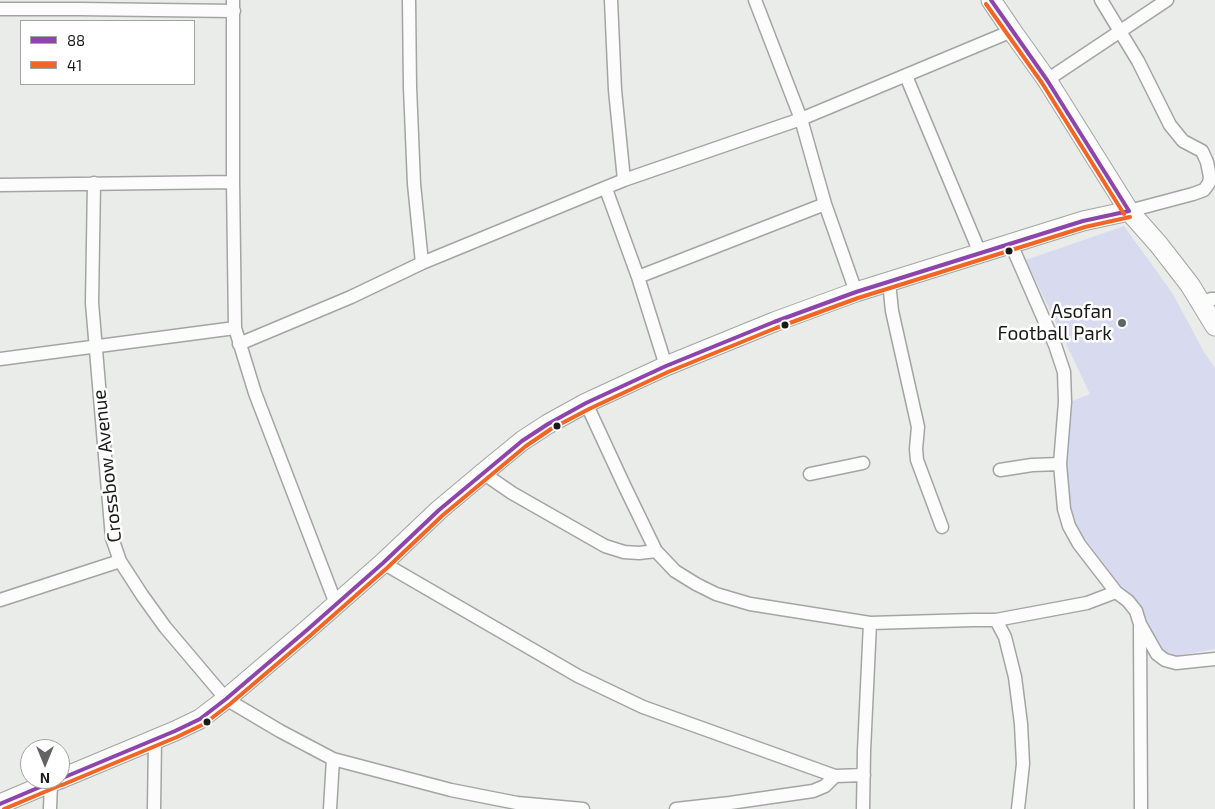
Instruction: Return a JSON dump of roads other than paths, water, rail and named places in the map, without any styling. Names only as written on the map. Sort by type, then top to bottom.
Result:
[{"type":"main road","points":[[991,0],[1047,80],[1130,211],[1185,278],[1208,302],[1215,326]]},
{"type":"main road","points":[[70,775],[200,719],[226,699],[336,604],[439,510],[522,441],[586,403],[666,366],[856,292],[1083,221],[1130,211]]},
{"type":"main road","points":[[0,804],[36,789]]},
{"type":"street","points":[[409,0],[414,184],[422,263]]},
{"type":"street","points":[[611,0],[614,90],[624,180]]},
{"type":"street","points":[[755,0],[801,119],[825,204],[856,292]]},
{"type":"street","points":[[1101,0],[1138,61],[1170,125],[1183,141],[1202,151],[1211,159],[1209,183],[1204,190],[1130,211]]},
{"type":"street","points":[[1047,80],[1166,0]]},
{"type":"street","points":[[0,8],[80,4],[234,6],[233,182],[235,328],[255,393],[336,604]]},
{"type":"street","points":[[239,344],[351,297],[422,263],[624,180],[801,119],[1012,31]]},
{"type":"street","points":[[906,76],[980,254]]},
{"type":"street","points":[[0,185],[233,182]]},
{"type":"street","name":"Crossbow Avenue","points":[[94,184],[92,303],[112,538],[120,561],[165,627],[226,699],[280,732],[332,759],[451,790],[517,803],[583,809]]},
{"type":"street","points":[[606,189],[638,277],[666,366]]},
{"type":"street","points":[[638,277],[825,204]]},
{"type":"street","points":[[1011,244],[1055,345],[1064,372],[1065,402],[1060,464],[1064,509],[1069,526],[1116,592],[1128,601],[1136,611],[1140,624],[1157,654],[1165,660],[1176,663],[1215,659]]},
{"type":"street","points":[[889,282],[892,311],[918,427],[917,460],[942,527]]},
{"type":"street","points":[[0,359],[235,328]]},
{"type":"street","points":[[586,403],[656,551],[675,571],[716,594],[750,604],[870,622],[996,620],[1087,603],[1116,592]]},
{"type":"street","points":[[810,474],[863,463]]},
{"type":"street","points":[[1000,470],[1032,465],[1060,464]]},
{"type":"street","points":[[483,473],[512,493],[605,546],[624,552],[656,551]]},
{"type":"street","points":[[0,600],[120,561]]},
{"type":"street","points":[[382,563],[578,676],[643,707],[835,776],[864,775]]},
{"type":"street","points":[[996,620],[1004,637],[1015,677],[1021,724],[1022,764],[1018,809]]},
{"type":"street","points":[[863,809],[870,622]]},
{"type":"street","points":[[1140,624],[1141,809]]},
{"type":"street","points":[[154,809],[156,739]]},
{"type":"street","points":[[330,809],[332,759]]},
{"type":"street","points":[[676,809],[813,790],[824,786],[835,776]]},
{"type":"street","points":[[50,809],[55,789]]},
{"type":"place","name":"Asofan Football Park","points":[[1122,323]]}]
